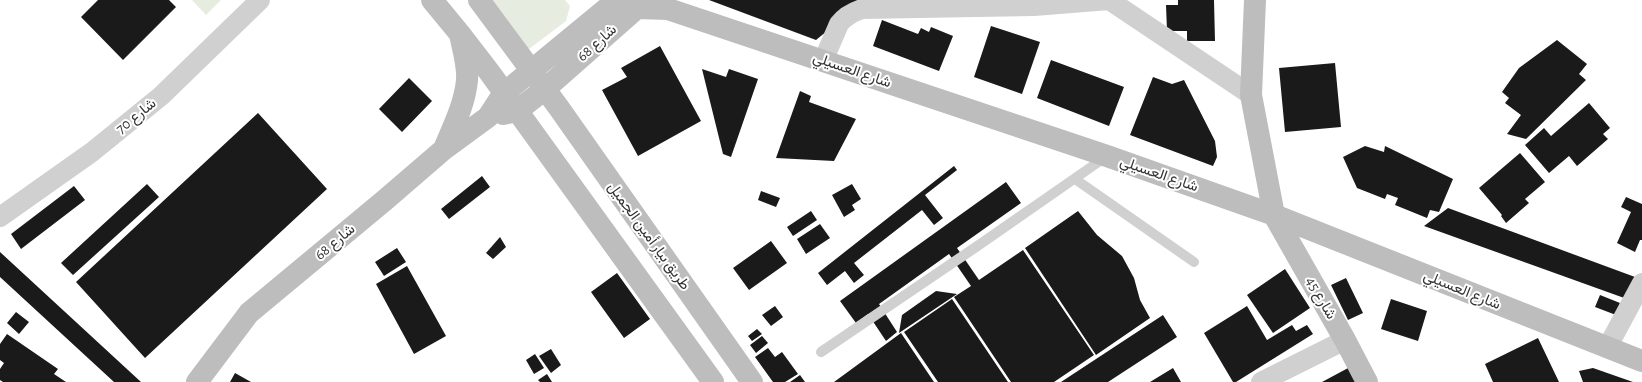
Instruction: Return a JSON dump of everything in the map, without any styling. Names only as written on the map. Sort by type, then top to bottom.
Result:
[{"type":"street","name":"شارع 70","points":[[0,217],[92,152],[161,96],[260,0]]},
{"type":"street","points":[[432,0],[460,34],[517,111],[712,382]]},
{"type":"street","name":"طريق بيار أمين الجميل","points":[[480,0],[752,382]]},
{"type":"street","name":"شارع 68","points":[[197,382],[249,313],[443,150],[488,117],[503,94],[617,0]]},
{"type":"street","points":[[823,61],[839,24],[850,14],[862,9],[1034,6],[1109,0],[1251,95]]},
{"type":"street","name":"شارع 45","points":[[1255,0],[1251,95],[1274,215],[1345,340],[1367,382]]},
{"type":"street","name":"شارع 68","points":[[488,117],[517,111],[545,90],[633,2]]},
{"type":"street","name":"شارع العسيلي","points":[[633,2],[664,4],[823,61],[1107,156],[1274,215],[1642,361]]},
{"type":"street","points":[[443,150],[456,118],[466,80],[466,60],[460,34]]},
{"type":"street","points":[[1607,348],[1642,283]]},
{"type":"street","points":[[1261,382],[1345,340]]},
{"type":"lane","points":[[821,352],[1107,156]]},
{"type":"lane","points":[[1075,179],[1194,262]]},
{"type":"shaded area","points":[[192,0],[221,0],[206,15]]},
{"type":"shaded area","points":[[488,0],[565,0],[570,6],[566,21],[525,52]]},
{"type":"building","points":[[98,0],[169,0],[176,7],[123,60],[81,17]]},
{"type":"building","points":[[709,0],[865,0],[816,40]]},
{"type":"building","points":[[1178,0],[1214,0],[1215,41],[1187,41],[1187,31],[1167,31],[1166,5],[1178,5]]},
{"type":"building","points":[[882,20],[918,34],[921,28],[929,32],[931,27],[953,36],[939,71],[873,46]]},
{"type":"building","points":[[991,26],[1040,42],[1022,94],[974,77]]},
{"type":"building","points":[[1557,40],[1587,64],[1579,74],[1586,80],[1526,139],[1507,134],[1521,115],[1505,103],[1509,98],[1502,92],[1519,68]]},
{"type":"building","points":[[660,46],[701,121],[638,156],[602,90],[627,77],[621,68]]},
{"type":"building","points":[[1051,60],[1124,87],[1109,126],[1037,98]]},
{"type":"building","points":[[1335,63],[1341,127],[1285,132],[1279,68]]},
{"type":"building","points":[[702,69],[726,77],[729,69],[758,79],[731,157],[723,154]]},
{"type":"building","points":[[1153,77],[1172,84],[1184,80],[1215,141],[1217,157],[1213,166],[1130,135]]},
{"type":"building","points":[[409,78],[432,101],[402,132],[379,109]]},
{"type":"building","points":[[800,91],[811,96],[809,102],[856,119],[834,161],[776,158]]},
{"type":"building","points":[[1589,103],[1610,128],[1603,134],[1608,139],[1577,166],[1569,156],[1549,173],[1525,145],[1544,128],[1551,136]]},
{"type":"building","points":[[258,113],[327,189],[145,358],[76,282]]},
{"type":"building","points":[[1365,146],[1384,152],[1385,146],[1453,179],[1439,212],[1430,210],[1427,218],[1395,205],[1398,198],[1387,194],[1385,199],[1357,188],[1343,157]]},
{"type":"building","points":[[1520,153],[1545,182],[1525,199],[1529,203],[1506,223],[1501,216],[1502,215],[1479,188]]},
{"type":"building","points":[[954,166],[957,170],[925,195],[943,218],[934,225],[922,210],[854,263],[864,275],[854,283],[845,271],[827,285],[818,273]]},
{"type":"building","points":[[482,176],[490,187],[449,219],[441,209]]},
{"type":"building","points":[[1006,182],[1021,203],[957,248],[979,280],[1023,250],[1094,355],[1054,382],[1011,382],[954,297],[971,286],[949,254],[879,304],[897,332],[886,341],[868,314],[856,323],[840,301]]},
{"type":"building","points":[[147,184],[159,197],[73,275],[61,263]]},
{"type":"building","points":[[852,184],[861,199],[852,205],[855,210],[844,217],[832,195]]},
{"type":"building","points":[[74,186],[85,200],[21,249],[11,234]]},
{"type":"building","points":[[761,191],[780,198],[776,207],[758,200]]},
{"type":"building","points":[[1626,197],[1642,204],[1642,240],[1640,240],[1635,252],[1617,243],[1631,212],[1621,207]]},
{"type":"building","points":[[1448,208],[1635,277],[1627,299],[1424,226]]},
{"type":"building","points":[[811,211],[817,220],[793,236],[787,227]]},
{"type":"building","points":[[1078,211],[1097,235],[1122,256],[1134,278],[1140,300],[1150,318],[1096,355],[1025,248]]},
{"type":"building","points":[[820,224],[830,238],[806,254],[797,239]]},
{"type":"building","points":[[500,237],[506,247],[493,259],[486,253]]},
{"type":"building","points":[[771,241],[787,263],[749,290],[733,268]]},
{"type":"building","points":[[397,248],[406,262],[384,276],[375,262]]},
{"type":"building","points":[[0,252],[141,382],[114,382],[0,277]]},
{"type":"building","points":[[407,266],[446,336],[414,354],[376,284]]},
{"type":"building","points":[[1285,269],[1310,308],[1273,333],[1247,295]]},
{"type":"building","points":[[617,273],[650,319],[624,338],[591,292]]},
{"type":"building","points":[[1346,278],[1363,313],[1348,320],[1331,285]]},
{"type":"building","points":[[936,291],[957,294],[899,333],[902,315]]},
{"type":"building","points":[[1600,295],[1620,303],[1616,315],[1595,307]]},
{"type":"building","points":[[952,299],[1008,382],[938,382],[904,332]]},
{"type":"building","points":[[1391,299],[1427,311],[1418,341],[1381,329]]},
{"type":"building","points":[[775,306],[783,317],[771,326],[762,315]]},
{"type":"building","points":[[1247,306],[1267,340],[1292,325],[1296,331],[1307,325],[1313,334],[1236,382],[1233,382],[1204,333]]},
{"type":"building","points":[[16,312],[29,322],[19,334],[7,323]]},
{"type":"building","points":[[1163,315],[1177,337],[1108,382],[1061,382]]},
{"type":"building","points":[[757,329],[762,334],[752,341],[748,336]]},
{"type":"building","points":[[901,333],[934,382],[834,382]]},
{"type":"building","points":[[7,334],[58,369],[54,374],[66,382],[3,382],[0,380],[0,369],[4,363],[0,360],[0,344]]},
{"type":"building","points":[[762,336],[768,343],[756,353],[750,345]]},
{"type":"building","points":[[1538,338],[1559,382],[1493,382],[1485,364]]},
{"type":"building","points":[[768,348],[775,357],[782,352],[798,374],[785,382],[773,382],[755,357]]},
{"type":"building","points":[[551,349],[561,365],[551,373],[539,356]]},
{"type":"building","points":[[535,354],[544,368],[534,374],[526,360]]},
{"type":"building","points":[[1350,367],[1358,382],[1322,382]]},
{"type":"building","points":[[1173,368],[1181,382],[1150,382]]},
{"type":"building","points":[[1593,368],[1633,382],[1583,382],[1579,371]]},
{"type":"building","points":[[235,373],[251,382],[230,382]]},
{"type":"building","points":[[547,374],[552,382],[540,382],[538,380]]},
{"type":"building","points":[[800,375],[805,382],[790,382]]}]
